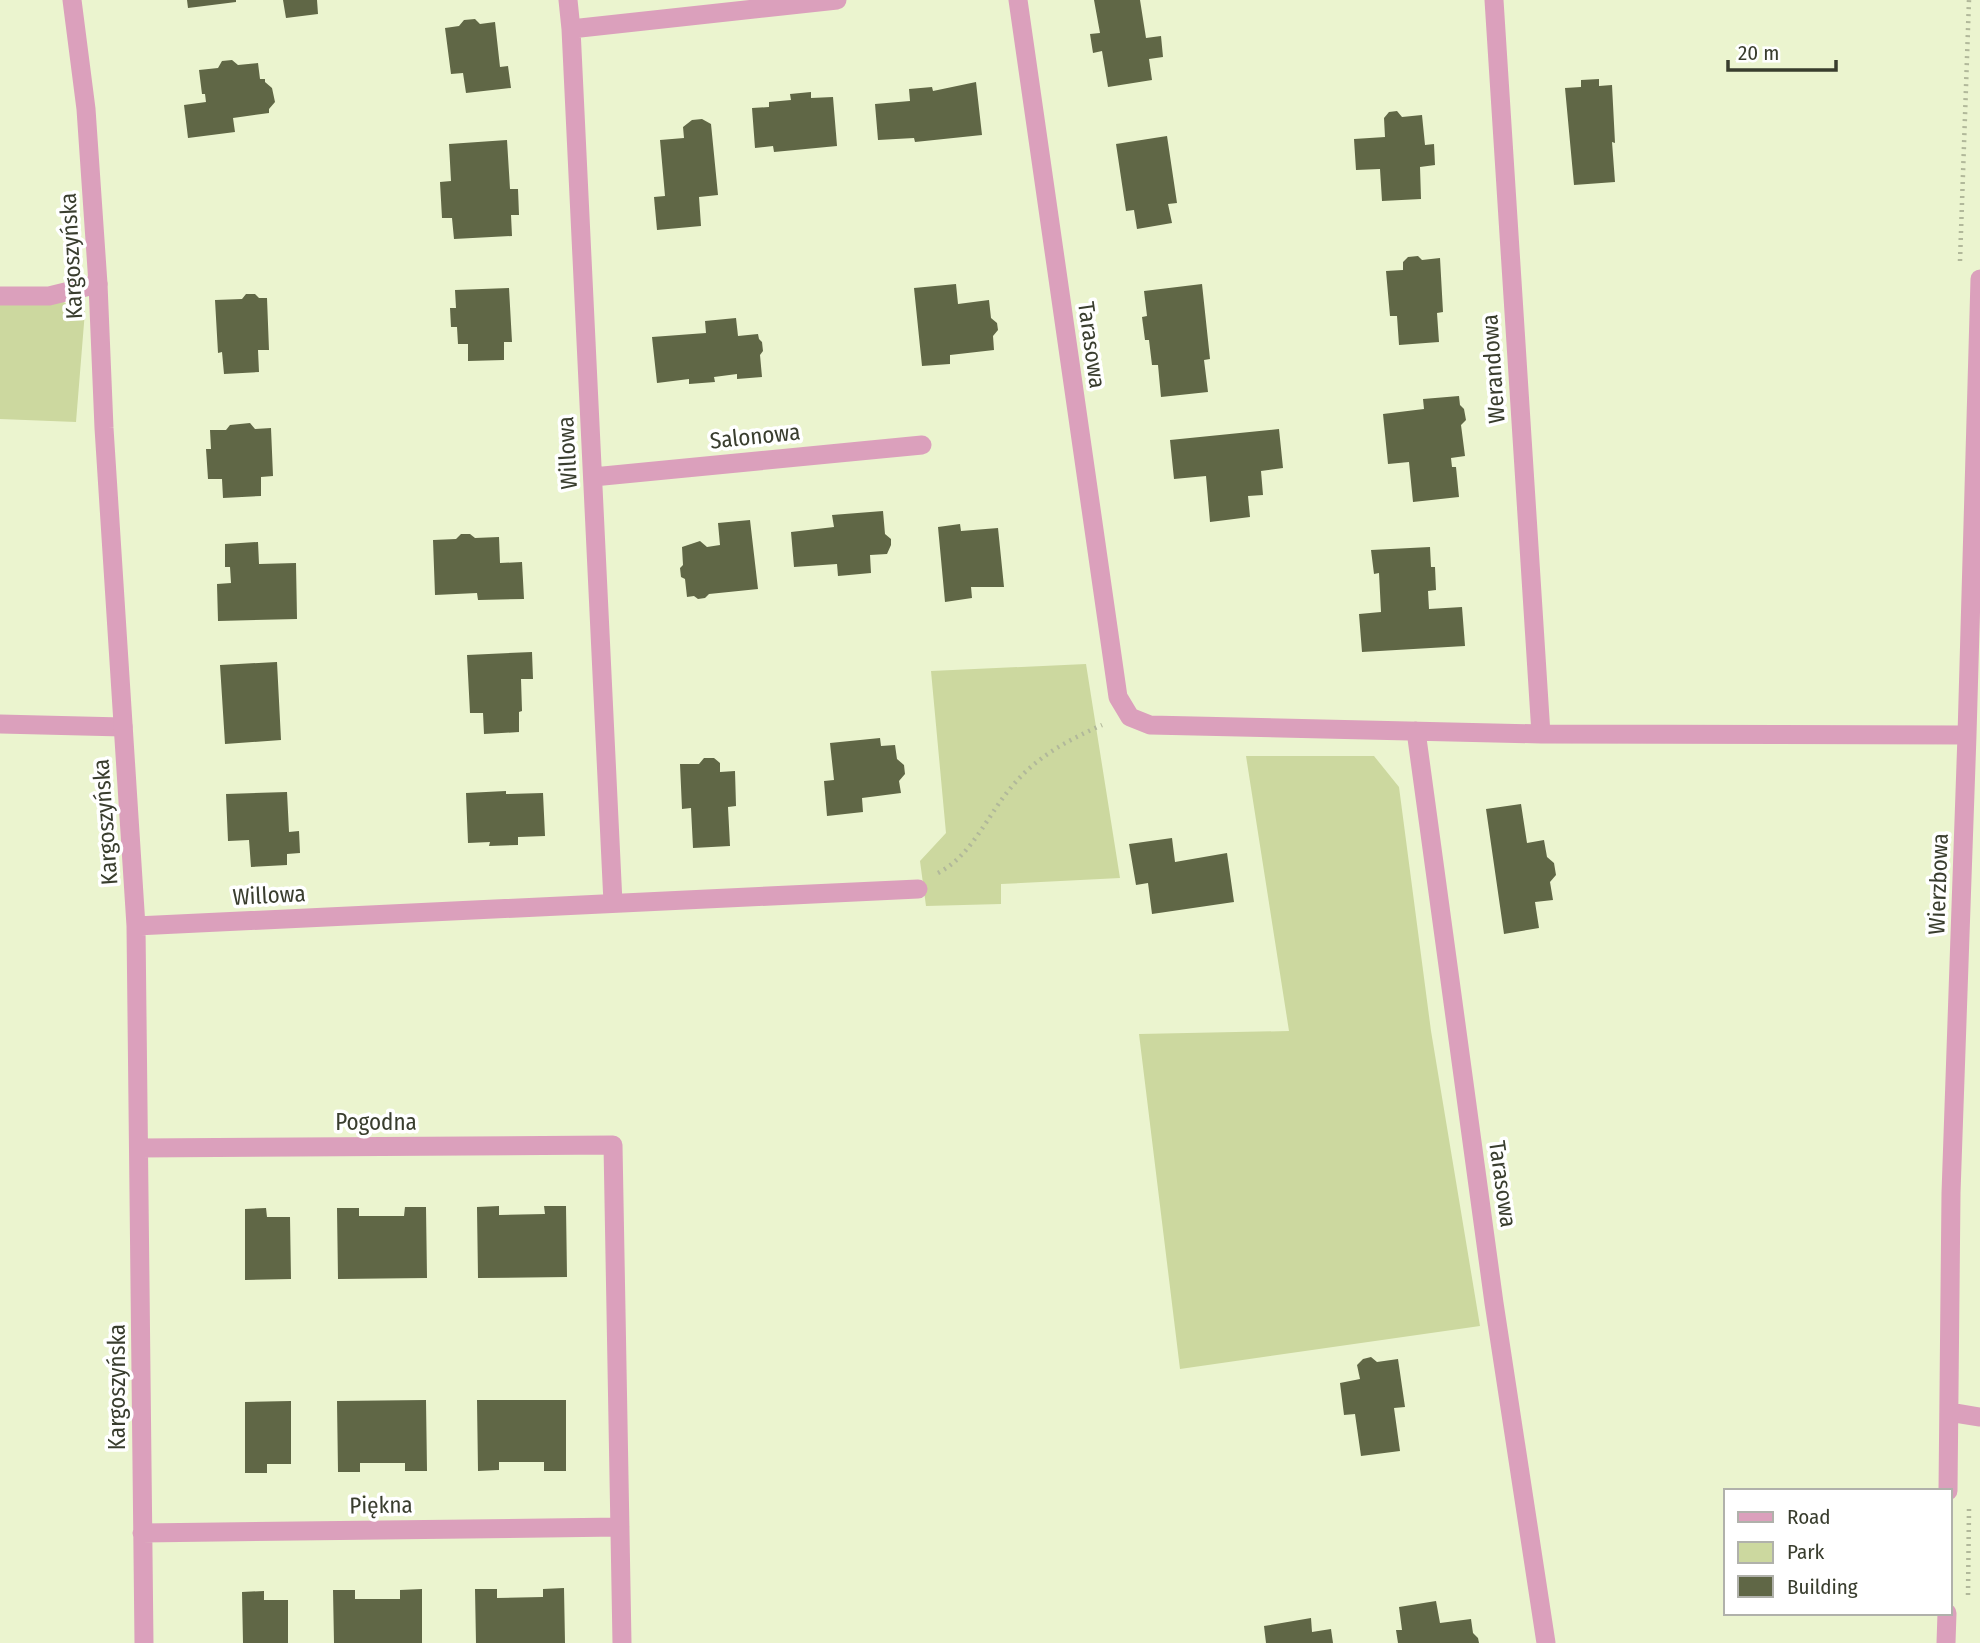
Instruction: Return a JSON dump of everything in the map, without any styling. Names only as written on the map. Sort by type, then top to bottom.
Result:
[{"type":"street","name":"Kargoszyńska","points":[[72,0],[86,109],[136,926],[144,1643]]},
{"type":"street","name":"Willowa","points":[[568,0],[613,903]]},
{"type":"street","points":[[571,29],[837,0]]},
{"type":"street","name":"Tarasowa","points":[[1018,0],[1118,697],[1130,717]]},
{"type":"street","name":"Werandowa","points":[[1494,0],[1541,734]]},
{"type":"street","name":"Wierzbowa","points":[[1948,1489],[1951,1193],[1980,279]]},
{"type":"street","points":[[0,296],[49,296],[98,284]]},
{"type":"street","name":"Salonowa","points":[[593,477],[922,445]]},
{"type":"street","points":[[1130,717],[1150,725],[1541,734],[1967,735]]},
{"type":"street","points":[[0,724],[123,727]]},
{"type":"street","name":"Tarasowa","points":[[1416,731],[1494,1303],[1546,1643]]},
{"type":"street","name":"Willowa","points":[[136,926],[918,889]]},
{"type":"street","name":"Pogodna","points":[[139,1147],[613,1145],[620,1527]]},
{"type":"street","points":[[1949,1412],[1980,1417]]},
{"type":"street","points":[[620,1527],[622,1643]]},
{"type":"street","name":"Piękna","points":[[142,1533],[620,1527]]},
{"type":"street","points":[[1946,1643],[1947,1615]]},
{"type":"path","points":[[918,889],[929,878],[949,867],[968,848],[1013,785],[1037,760],[1069,740],[1130,717]]},
{"type":"green space","points":[[0,296],[49,296],[85,311],[76,422],[0,419]]},
{"type":"green space","points":[[1086,664],[1120,878],[1001,884],[1001,904],[926,906],[920,861],[946,833],[931,671]]},
{"type":"green space","points":[[1246,756],[1374,756],[1399,787],[1431,1031],[1480,1326],[1180,1369],[1139,1034],[1289,1031]]},
{"type":"building","points":[[187,0],[236,0],[236,2],[188,8]]},
{"type":"building","points":[[283,0],[317,0],[318,14],[286,18]]},
{"type":"building","points":[[1094,0],[1140,0],[1146,38],[1161,36],[1163,57],[1149,59],[1152,80],[1108,87],[1102,51],[1093,53],[1090,34],[1100,33]]},
{"type":"building","points":[[475,19],[480,24],[495,22],[500,67],[508,66],[511,88],[466,93],[463,73],[451,74],[445,28],[459,26],[464,20]]},
{"type":"building","points":[[232,60],[238,65],[258,63],[260,79],[265,79],[272,88],[275,102],[269,113],[233,118],[235,132],[188,138],[184,105],[206,102],[205,94],[202,94],[199,70],[218,68],[222,61]]},
{"type":"building","points":[[1599,79],[1599,86],[1612,85],[1615,182],[1574,185],[1565,88],[1581,87],[1581,80]]},
{"type":"building","points":[[976,82],[982,135],[915,142],[914,138],[878,140],[875,104],[910,101],[909,89],[932,87],[933,91]]},
{"type":"building","points":[[811,92],[811,98],[833,97],[837,146],[774,152],[773,146],[755,148],[752,108],[769,107],[769,102],[791,100],[790,94]]},
{"type":"building","points":[[1397,111],[1402,117],[1422,115],[1425,145],[1434,144],[1435,165],[1420,167],[1421,199],[1382,201],[1380,169],[1356,170],[1354,139],[1385,137],[1384,118],[1389,112]]},
{"type":"building","points":[[702,119],[711,124],[718,195],[699,197],[701,226],[657,230],[654,197],[665,196],[660,140],[684,138],[683,127],[692,120]]},
{"type":"building","points":[[1167,136],[1177,203],[1168,204],[1172,223],[1137,229],[1134,210],[1126,211],[1116,144]]},
{"type":"building","points":[[507,140],[510,189],[518,189],[519,215],[511,215],[512,236],[454,239],[452,218],[442,218],[440,182],[451,181],[449,144]]},
{"type":"building","points":[[1418,256],[1422,260],[1440,258],[1443,312],[1437,313],[1439,342],[1399,345],[1397,316],[1390,316],[1386,271],[1403,270],[1403,262],[1408,257]]},
{"type":"building","points":[[956,284],[958,304],[989,300],[991,318],[997,323],[998,330],[993,336],[994,350],[950,355],[950,364],[922,366],[914,288]]},
{"type":"building","points":[[1202,284],[1210,359],[1204,360],[1208,392],[1161,397],[1158,365],[1152,365],[1149,340],[1145,340],[1142,317],[1147,316],[1144,291]]},
{"type":"building","points":[[509,288],[512,342],[504,342],[504,360],[468,361],[468,344],[458,344],[457,327],[451,327],[450,308],[456,308],[455,290]]},
{"type":"building","points":[[246,294],[267,298],[269,350],[258,350],[259,372],[224,374],[222,352],[218,353],[215,300],[242,299]]},
{"type":"building","points":[[736,318],[738,336],[758,334],[762,342],[762,377],[737,379],[737,374],[714,377],[715,382],[689,384],[689,379],[657,383],[652,337],[706,333],[705,321]]},
{"type":"building","points":[[1459,396],[1466,420],[1461,425],[1465,456],[1451,458],[1452,467],[1456,467],[1459,497],[1413,502],[1409,462],[1388,464],[1383,414],[1424,409],[1423,399]]},
{"type":"building","points":[[250,423],[255,429],[271,428],[273,476],[261,477],[261,496],[223,498],[222,479],[208,479],[206,449],[211,449],[210,430],[226,430],[230,425]]},
{"type":"building","points":[[1279,429],[1283,468],[1261,471],[1263,495],[1248,496],[1250,517],[1210,522],[1206,476],[1174,479],[1170,440]]},
{"type":"building","points":[[883,511],[885,534],[891,539],[891,545],[887,554],[870,555],[871,573],[838,576],[837,564],[794,567],[791,532],[834,527],[832,515]]},
{"type":"building","points":[[750,520],[758,589],[709,594],[698,599],[694,596],[687,597],[685,579],[681,577],[680,568],[683,565],[682,547],[700,541],[707,547],[720,545],[718,523]]},
{"type":"building","points":[[960,524],[961,531],[998,528],[1004,587],[971,587],[972,598],[945,602],[938,527]]},
{"type":"building","points":[[461,534],[470,534],[475,538],[499,537],[500,563],[522,562],[524,599],[478,600],[477,593],[435,595],[433,540],[456,539]]},
{"type":"building","points":[[258,542],[259,564],[296,563],[297,619],[218,621],[217,584],[231,583],[230,567],[225,567],[225,544]]},
{"type":"building","points":[[1430,547],[1431,567],[1435,567],[1436,590],[1428,591],[1429,609],[1462,607],[1465,646],[1362,652],[1359,614],[1381,612],[1379,573],[1374,574],[1371,550]]},
{"type":"building","points":[[532,652],[533,679],[521,679],[522,711],[519,712],[519,732],[484,734],[483,713],[470,713],[467,655]]},
{"type":"building","points":[[277,662],[281,740],[225,744],[220,665]]},
{"type":"building","points":[[880,738],[881,746],[895,745],[897,759],[904,765],[905,774],[899,781],[901,793],[862,798],[863,812],[827,816],[824,781],[834,780],[830,743]]},
{"type":"building","points":[[704,758],[714,758],[720,763],[720,772],[735,771],[736,806],[728,807],[730,846],[693,848],[691,808],[682,809],[680,764],[699,764]]},
{"type":"building","points":[[506,791],[506,794],[543,793],[545,836],[518,837],[518,845],[489,846],[490,842],[468,843],[466,793]]},
{"type":"building","points":[[287,792],[289,832],[299,831],[300,853],[287,854],[287,865],[251,867],[249,840],[228,841],[226,794]]},
{"type":"building","points":[[1521,804],[1527,843],[1544,840],[1547,857],[1554,863],[1556,875],[1550,882],[1553,900],[1535,902],[1539,928],[1504,934],[1486,809]]},
{"type":"building","points":[[1172,838],[1175,862],[1227,853],[1234,902],[1152,914],[1148,883],[1136,885],[1129,844]]},
{"type":"building","points":[[499,1206],[499,1215],[545,1214],[544,1206],[566,1206],[567,1277],[478,1278],[477,1207]]},
{"type":"building","points":[[405,1207],[426,1207],[427,1278],[338,1279],[337,1208],[359,1208],[359,1216],[404,1216]]},
{"type":"building","points":[[266,1208],[267,1217],[290,1217],[291,1279],[245,1280],[245,1209]]},
{"type":"building","points":[[1371,1357],[1377,1362],[1398,1359],[1405,1407],[1394,1408],[1400,1451],[1361,1456],[1355,1414],[1344,1415],[1340,1383],[1360,1379],[1357,1365],[1363,1359]]},
{"type":"building","points":[[426,1400],[427,1471],[405,1471],[405,1463],[360,1463],[360,1472],[338,1472],[337,1401]]},
{"type":"building","points":[[477,1400],[566,1400],[566,1471],[544,1471],[544,1462],[499,1462],[499,1470],[478,1471]]},
{"type":"building","points":[[291,1401],[291,1464],[267,1464],[267,1473],[245,1473],[245,1402]]},
{"type":"building","points":[[564,1588],[565,1643],[476,1643],[475,1589],[497,1589],[497,1598],[543,1597],[543,1589]]},
{"type":"building","points":[[422,1589],[422,1643],[334,1643],[333,1590],[355,1590],[355,1599],[400,1599],[400,1590]]},
{"type":"building","points":[[264,1591],[264,1600],[288,1600],[288,1643],[243,1643],[242,1592]]},
{"type":"building","points":[[1436,1601],[1440,1623],[1471,1619],[1473,1633],[1479,1643],[1398,1643],[1396,1630],[1402,1630],[1399,1607]]},
{"type":"building","points":[[1311,1618],[1312,1632],[1331,1629],[1333,1643],[1266,1643],[1264,1626]]}]
